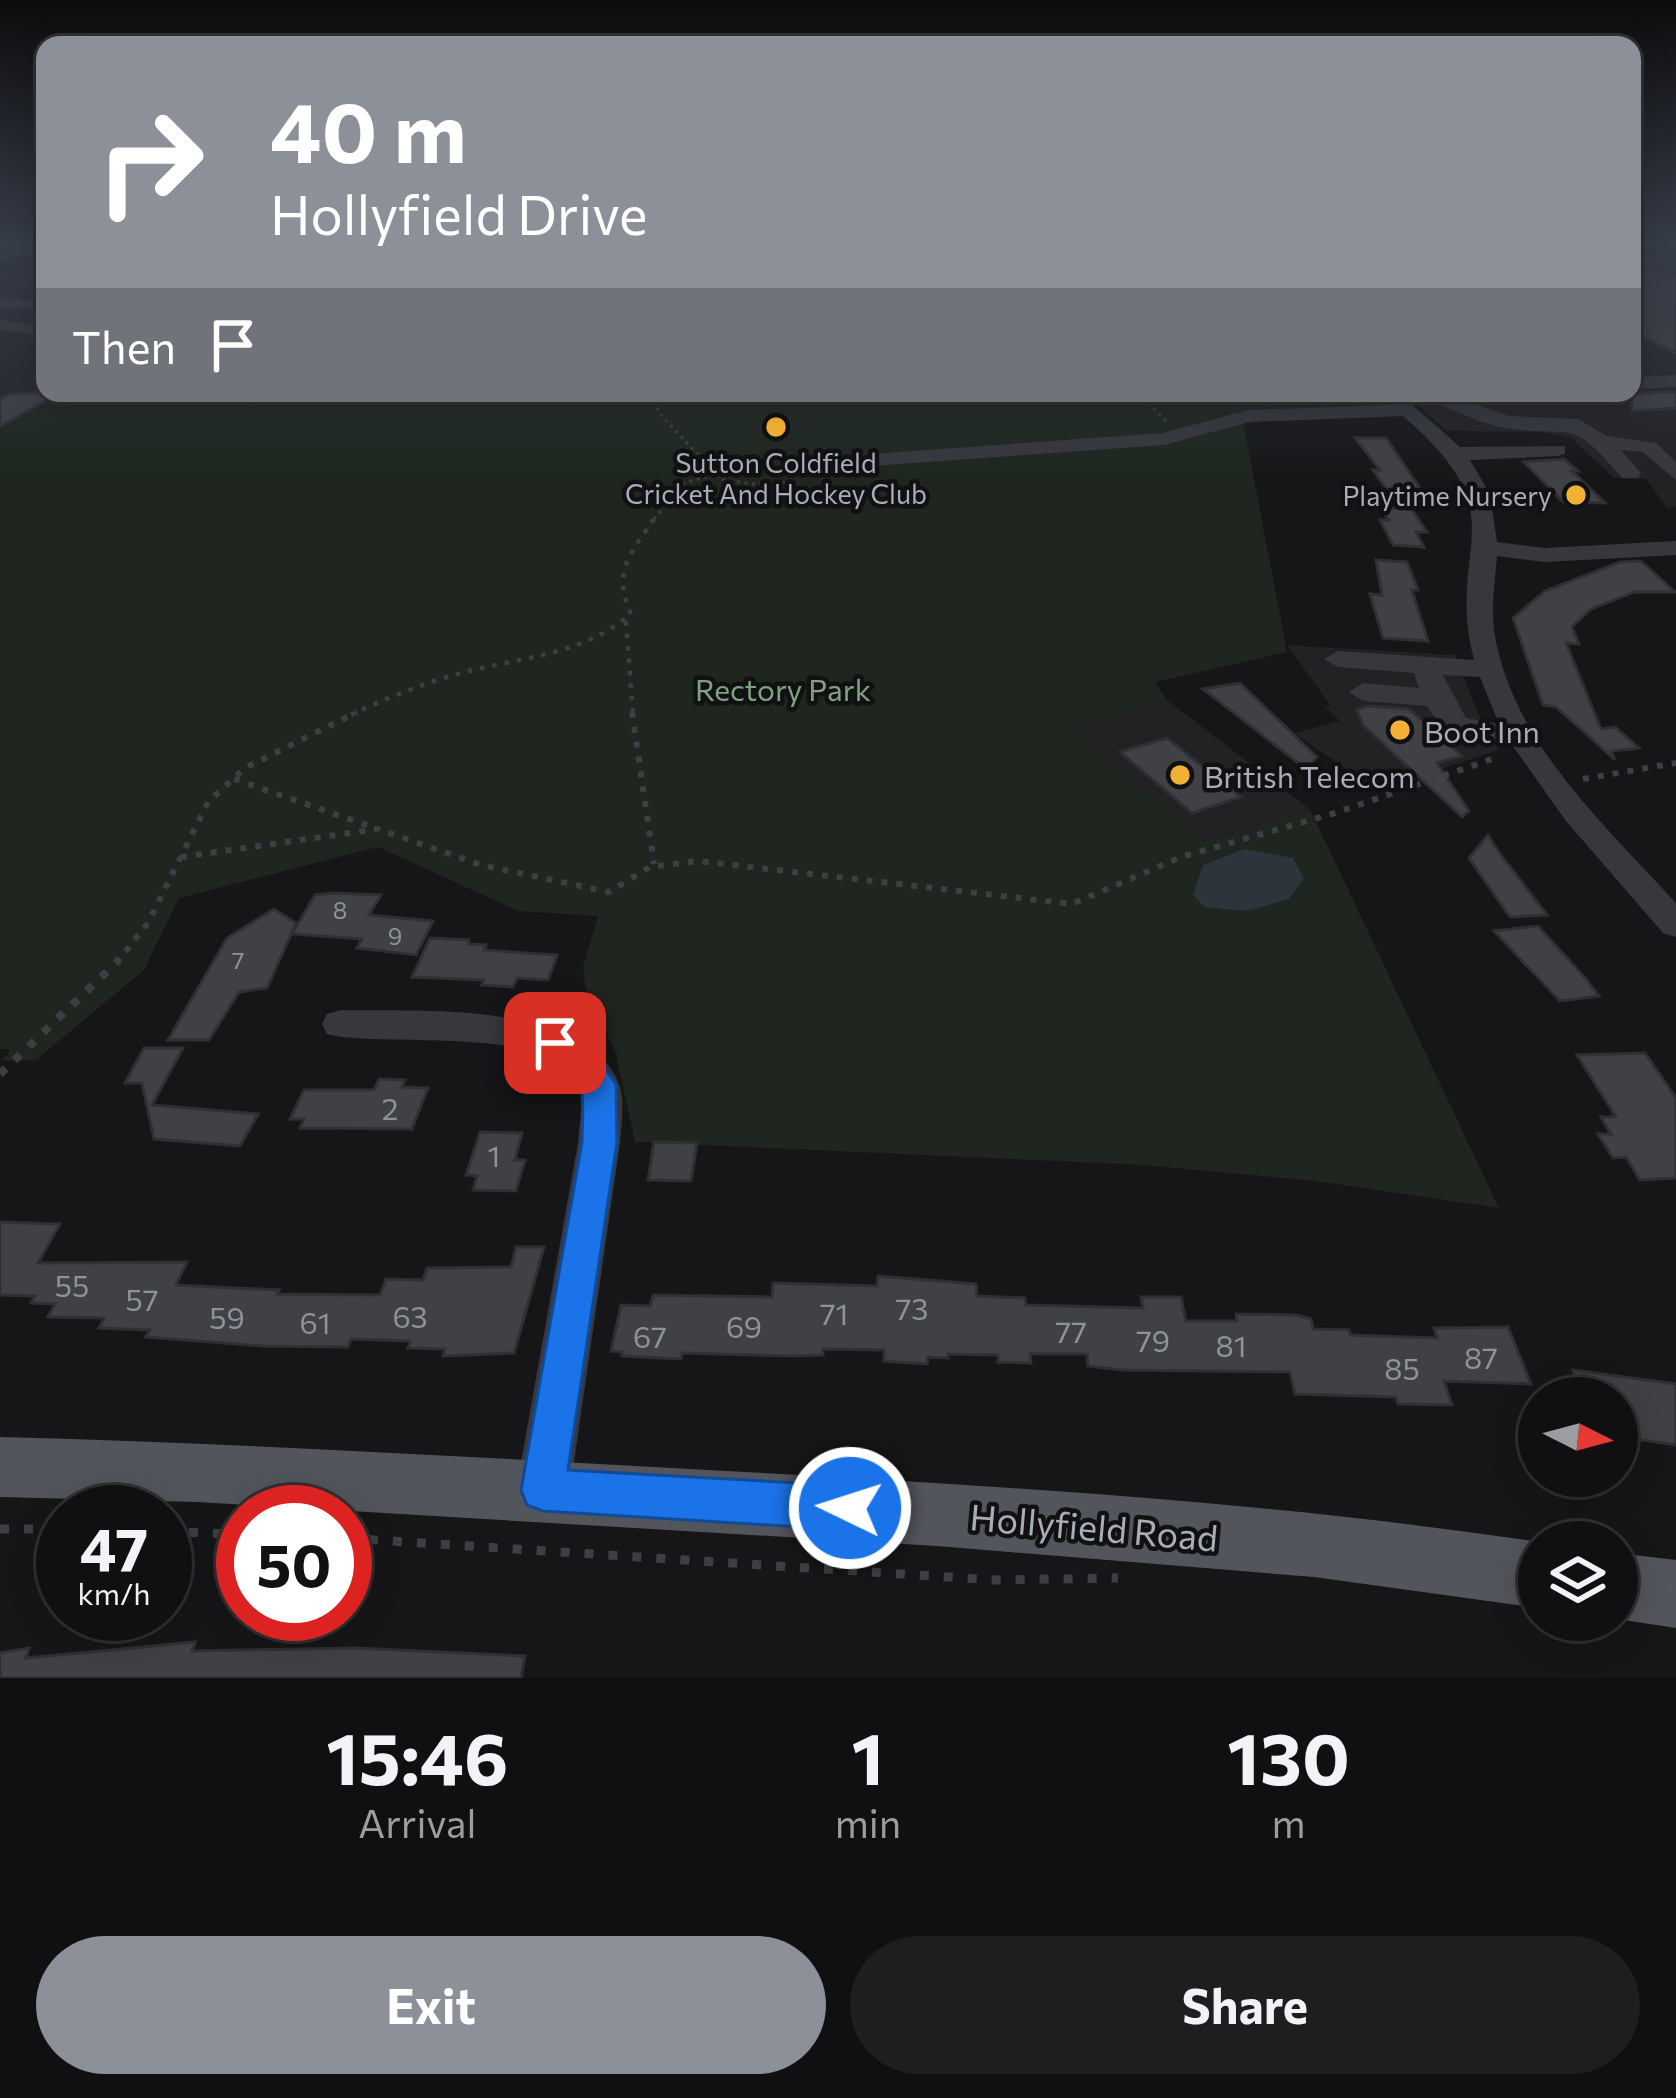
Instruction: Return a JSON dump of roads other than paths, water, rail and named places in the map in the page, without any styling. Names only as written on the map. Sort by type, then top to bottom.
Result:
[{"type":"main road","name":"Hollyfield Road","points":[[0,1467],[543,1490],[937,1514],[1314,1544],[1518,1572]]},
{"type":"main road","points":[[1638,1589],[1676,1594]]},
{"type":"street","points":[[0,325],[36,330]]},
{"type":"street","points":[[0,346],[36,348]]},
{"type":"street","points":[[1641,383],[1676,381]]},
{"type":"street","points":[[1423,402],[1478,492],[1486,548],[1480,614],[1491,670],[1524,741],[1676,925]]},
{"type":"street","points":[[801,464],[1181,435],[1239,417],[1423,402],[1507,422],[1571,423],[1602,441],[1630,473]]},
{"type":"street","points":[[1538,433],[1579,468]]},
{"type":"street","points":[[1602,441],[1649,447],[1676,474]]},
{"type":"street","points":[[1453,454],[1558,450]]},
{"type":"street","points":[[1486,548],[1545,555],[1676,548]]},
{"type":"street","points":[[1338,659],[1491,670]]},
{"type":"street","points":[[1425,665],[1444,717],[1464,731],[1524,741]]},
{"type":"street","points":[[1364,692],[1437,698]]},
{"type":"street","points":[[340,1024],[524,1033],[579,1056],[599,1084],[599,1142],[543,1490]]},
{"type":"place","name":"Sutton Coldfield Cricket And Hockey Club","points":[[776,427]]},
{"type":"place","name":"Playtime Nursery","points":[[1576,495]]},
{"type":"place","name":"Boot Inn","points":[[1400,730]]},
{"type":"place","name":"British Telecom","points":[[1180,775]]},
{"type":"park label","name":"Rectory Park","points":[[783,688]]}]
